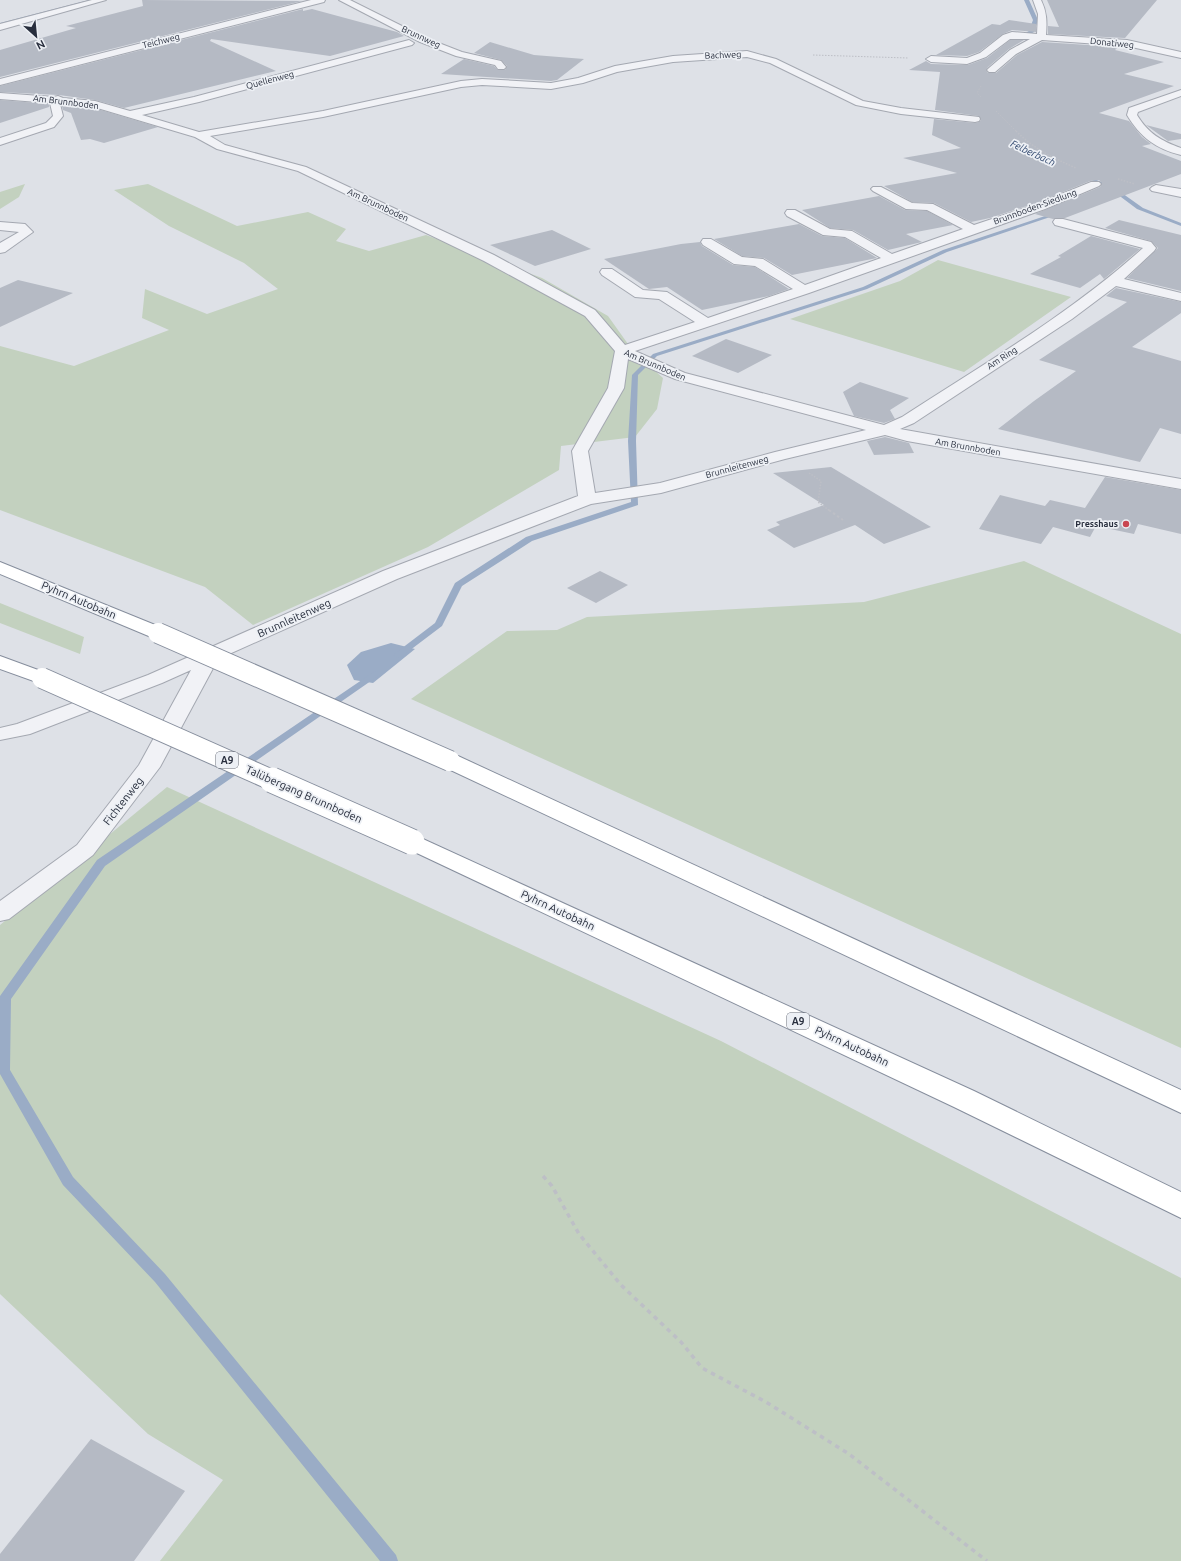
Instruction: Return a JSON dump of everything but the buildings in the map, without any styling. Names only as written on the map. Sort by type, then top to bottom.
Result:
[{"type":"highway","name":"Pyhrn Autobahn","points":[[0,567],[158,633],[450,761],[1181,1102]]},
{"type":"highway","name":"Talübergang Brunnboden","points":[[0,662],[42,678],[412,842]]},
{"type":"highway","name":"Pyhrn Autobahn","points":[[412,842],[964,1099],[1181,1206]]},
{"type":"street","points":[[0,26],[102,0]]},
{"type":"street","name":"Teichweg","points":[[0,82],[322,0]]},
{"type":"street","name":"Brunnweg","points":[[343,0],[423,40],[459,54],[498,63],[501,67]]},
{"type":"street","points":[[1037,0],[1043,16],[1041,37]]},
{"type":"street","points":[[931,59],[973,60],[985,54],[1007,36],[1020,35],[1041,37]]},
{"type":"street","points":[[992,70],[1013,52],[1041,37]]},
{"type":"street","name":"Donatiweg","points":[[1041,37],[1127,43],[1181,55]]},
{"type":"street","name":"Quellenweg","points":[[131,115],[202,98],[409,43]]},
{"type":"street","name":"Bachweg","points":[[511,85],[551,86],[580,81],[615,69],[674,59],[713,55],[747,54],[773,61],[860,103],[900,111],[975,119]]},
{"type":"street","name":"Am Brunnboden","points":[[199,135],[323,114],[461,84],[482,82],[511,85]]},
{"type":"street","points":[[1181,93],[1133,110],[1132,115],[1146,136],[1159,144],[1181,152]]},
{"type":"street","name":"Am Brunnboden","points":[[0,96],[95,104],[199,135],[221,147],[302,169],[489,258],[590,313],[629,354],[680,376],[907,436],[1181,484]]},
{"type":"street","points":[[0,142],[50,125],[58,116],[56,103],[58,100]]},
{"type":"street","name":"Brunnboden-Siedlung","points":[[629,354],[707,323],[804,290],[973,229],[1069,197],[1095,184]]},
{"type":"street","points":[[1156,189],[1181,193]]},
{"type":"street","points":[[877,190],[910,206],[929,206],[973,229]]},
{"type":"street","points":[[791,213],[826,232],[848,234],[892,258]]},
{"type":"street","name":"Am Ring","points":[[886,430],[908,420],[1067,316],[1114,281],[1150,248],[1148,244],[1059,222]]},
{"type":"street","points":[[0,226],[21,227],[27,232],[0,249]]},
{"type":"street","points":[[707,242],[739,261],[758,262],[804,290]]},
{"type":"street","points":[[607,272],[640,294],[662,295],[707,323]]},
{"type":"street","points":[[1114,281],[1181,297]]},
{"type":"street","points":[[587,499],[580,451],[616,388],[629,354]]},
{"type":"street","name":"Brunnleitenweg","points":[[0,734],[30,726],[155,680],[390,575],[587,499],[652,490],[786,454],[886,430]]},
{"type":"street","name":"Fichtenweg","points":[[0,913],[85,850],[149,767],[209,656]]},
{"type":"path","points":[[809,55],[931,59]]},
{"type":"path","points":[[981,88],[977,93],[987,102]]},
{"type":"path","points":[[992,107],[1028,143],[1046,154],[1078,169]]},
{"type":"path","points":[[1001,121],[1006,121]]},
{"type":"path","points":[[804,470],[821,481],[818,502],[843,520]]},
{"type":"path","points":[[543,1176],[552,1186],[579,1234],[616,1280],[680,1342],[702,1368],[766,1402],[849,1454],[987,1561]]},
{"type":"green space","points":[[25,184],[19,197],[0,209],[0,192]]},
{"type":"green space","points":[[148,184],[237,226],[308,212],[346,229],[336,241],[369,251],[426,235],[542,278],[608,316],[633,351],[663,378],[657,409],[635,437],[561,446],[559,470],[428,547],[253,625],[205,587],[0,510],[0,346],[74,366],[169,330],[142,318],[145,289],[207,314],[278,289],[244,263],[169,226],[114,190]]},
{"type":"green space","points":[[938,260],[1071,297],[964,372],[790,319],[900,281]]},
{"type":"green space","points":[[1024,561],[1181,634],[1181,1048],[411,699],[507,631],[557,630],[587,617],[864,602]]},
{"type":"green space","points":[[0,603],[84,637],[80,654],[0,623]]},
{"type":"green space","points":[[167,787],[721,1041],[1181,1278],[1181,1561],[160,1561],[223,1480],[148,1434],[0,1294],[0,925]]},
{"type":"water","name":"Felberbach","points":[[1024,0],[1029,0],[1038,20],[1034,32],[1010,45],[986,68],[972,94],[985,107],[1003,134],[1015,144],[1081,174],[1112,186],[1143,208],[1181,223],[1181,226],[1137,209],[1105,185],[1077,175],[1010,145],[997,134],[980,107],[966,93],[981,67],[1006,44],[1029,31],[1033,20]]},
{"type":"water","points":[[391,643],[415,649],[373,683],[354,680],[347,665],[361,652]]},
{"type":"waterway","points":[[0,24],[93,0]]},
{"type":"waterway","points":[[398,655],[439,624],[458,585],[529,539],[635,503],[632,441],[635,375],[655,355],[865,288],[945,251],[1059,213]]},
{"type":"waterway","points":[[375,674],[101,863],[5,998],[4,1070],[68,1181],[160,1278],[390,1561]]},
{"type":"place","name":"Presshaus","points":[[1126,524]]}]
